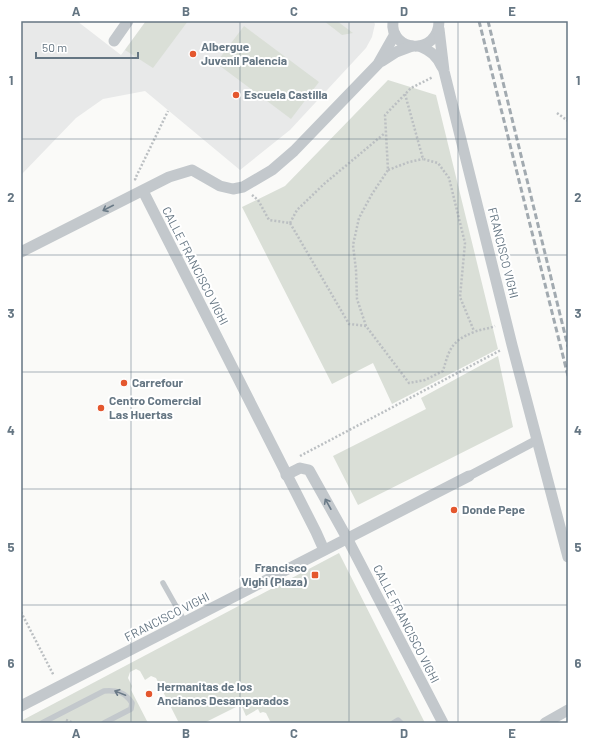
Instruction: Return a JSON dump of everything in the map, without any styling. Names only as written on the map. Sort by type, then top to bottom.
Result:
[{"type":"street","points":[[114,41],[128,21]]},
{"type":"street","points":[[378,64],[392,25]]},
{"type":"street","name":"FRANCISCO VIGHI","points":[[392,25],[399,40],[405,44],[416,46],[431,52],[438,59],[444,71]]},
{"type":"street","points":[[21,252],[169,177],[192,170],[220,186],[233,189],[243,187],[272,170],[294,151],[378,64],[396,52],[430,42],[435,36],[439,25]]},
{"type":"street","name":"FRANCISCO VIGHI","points":[[439,25],[444,71],[537,440]]},
{"type":"street","name":"CALLE FRANCISCO VIGHI","points":[[143,191],[324,550]]},
{"type":"street","points":[[324,550],[537,440],[568,557]]},
{"type":"street","name":"CALLE FRANCISCO VIGHI","points":[[284,470],[300,468],[309,470],[347,538],[443,723]]},
{"type":"street","name":"FRANCISCO VIGHI","points":[[21,706],[324,550]]},
{"type":"street","points":[[545,723],[568,710]]},
{"type":"lane","points":[[163,583],[185,622]]},
{"type":"lane","points":[[42,723],[104,691],[112,690],[121,692],[128,696],[132,704],[131,709],[104,723]]},
{"type":"lane","points":[[393,723],[398,720],[401,723]]},
{"type":"path","points":[[388,170],[385,115],[411,88],[444,71]]},
{"type":"path","points":[[405,94],[423,159]]},
{"type":"path","points":[[143,191],[135,179],[168,111]]},
{"type":"path","points":[[557,113],[568,122]]},
{"type":"path","points":[[290,223],[297,210],[324,184],[385,132]]},
{"type":"path","points":[[474,332],[460,297],[465,243],[449,178],[438,163],[423,159],[409,162],[388,170],[372,194],[359,218],[353,245],[357,299],[366,326],[409,383],[425,380],[442,371],[449,350],[457,341],[474,332],[493,327],[507,319]]},
{"type":"path","points":[[243,187],[258,200],[269,220],[290,223]]},
{"type":"path","points":[[290,223],[348,324],[366,326]]},
{"type":"path","points":[[284,470],[512,345]]},
{"type":"path","points":[[21,612],[59,687]]},
{"type":"shaded area","name":"Escuela Castilla","points":[[21,21],[77,21],[121,55],[146,21],[373,21],[375,24],[372,37],[366,48],[290,130],[240,170],[145,91],[103,99],[76,118],[21,175]]},
{"type":"shaded area","points":[[146,21],[188,21],[153,68],[125,50]]},
{"type":"shaded area","points":[[324,21],[337,21],[353,33],[342,35]]},
{"type":"shaded area","points":[[244,26],[319,82],[291,119],[216,63]]},
{"type":"shaded area","points":[[388,80],[436,95],[498,349],[392,404],[373,363],[332,384],[242,207],[285,186]]},
{"type":"shaded area","points":[[498,356],[513,427],[358,505],[333,456],[426,409],[421,398]]},
{"type":"shaded area","points":[[339,553],[425,723],[271,723],[266,713],[260,713],[258,709],[246,716],[242,707],[238,706],[204,723],[179,723],[156,678],[151,676],[145,680],[140,671],[136,669],[130,672],[128,678],[132,686],[131,690],[148,723],[21,723],[21,721]]},
{"type":"railway","points":[[479,21],[568,376]]},
{"type":"railway","points":[[488,21],[568,347]]},
{"type":"place","name":"Albergue Juvenil Palencia","points":[[193,54]]},
{"type":"place","name":"Escuela Castilla","points":[[236,95]]},
{"type":"place","name":"Carrefour","points":[[124,383]]},
{"type":"place","name":"Centro Comercial Las Huertas","points":[[101,408]]},
{"type":"place","name":"Donde Pepe","points":[[454,510]]},
{"type":"place","name":"Francisco Vighi (Plaza)","points":[[315,575]]},
{"type":"place","name":"Hermanitas de los Ancianos Desamparados","points":[[149,694]]}]
